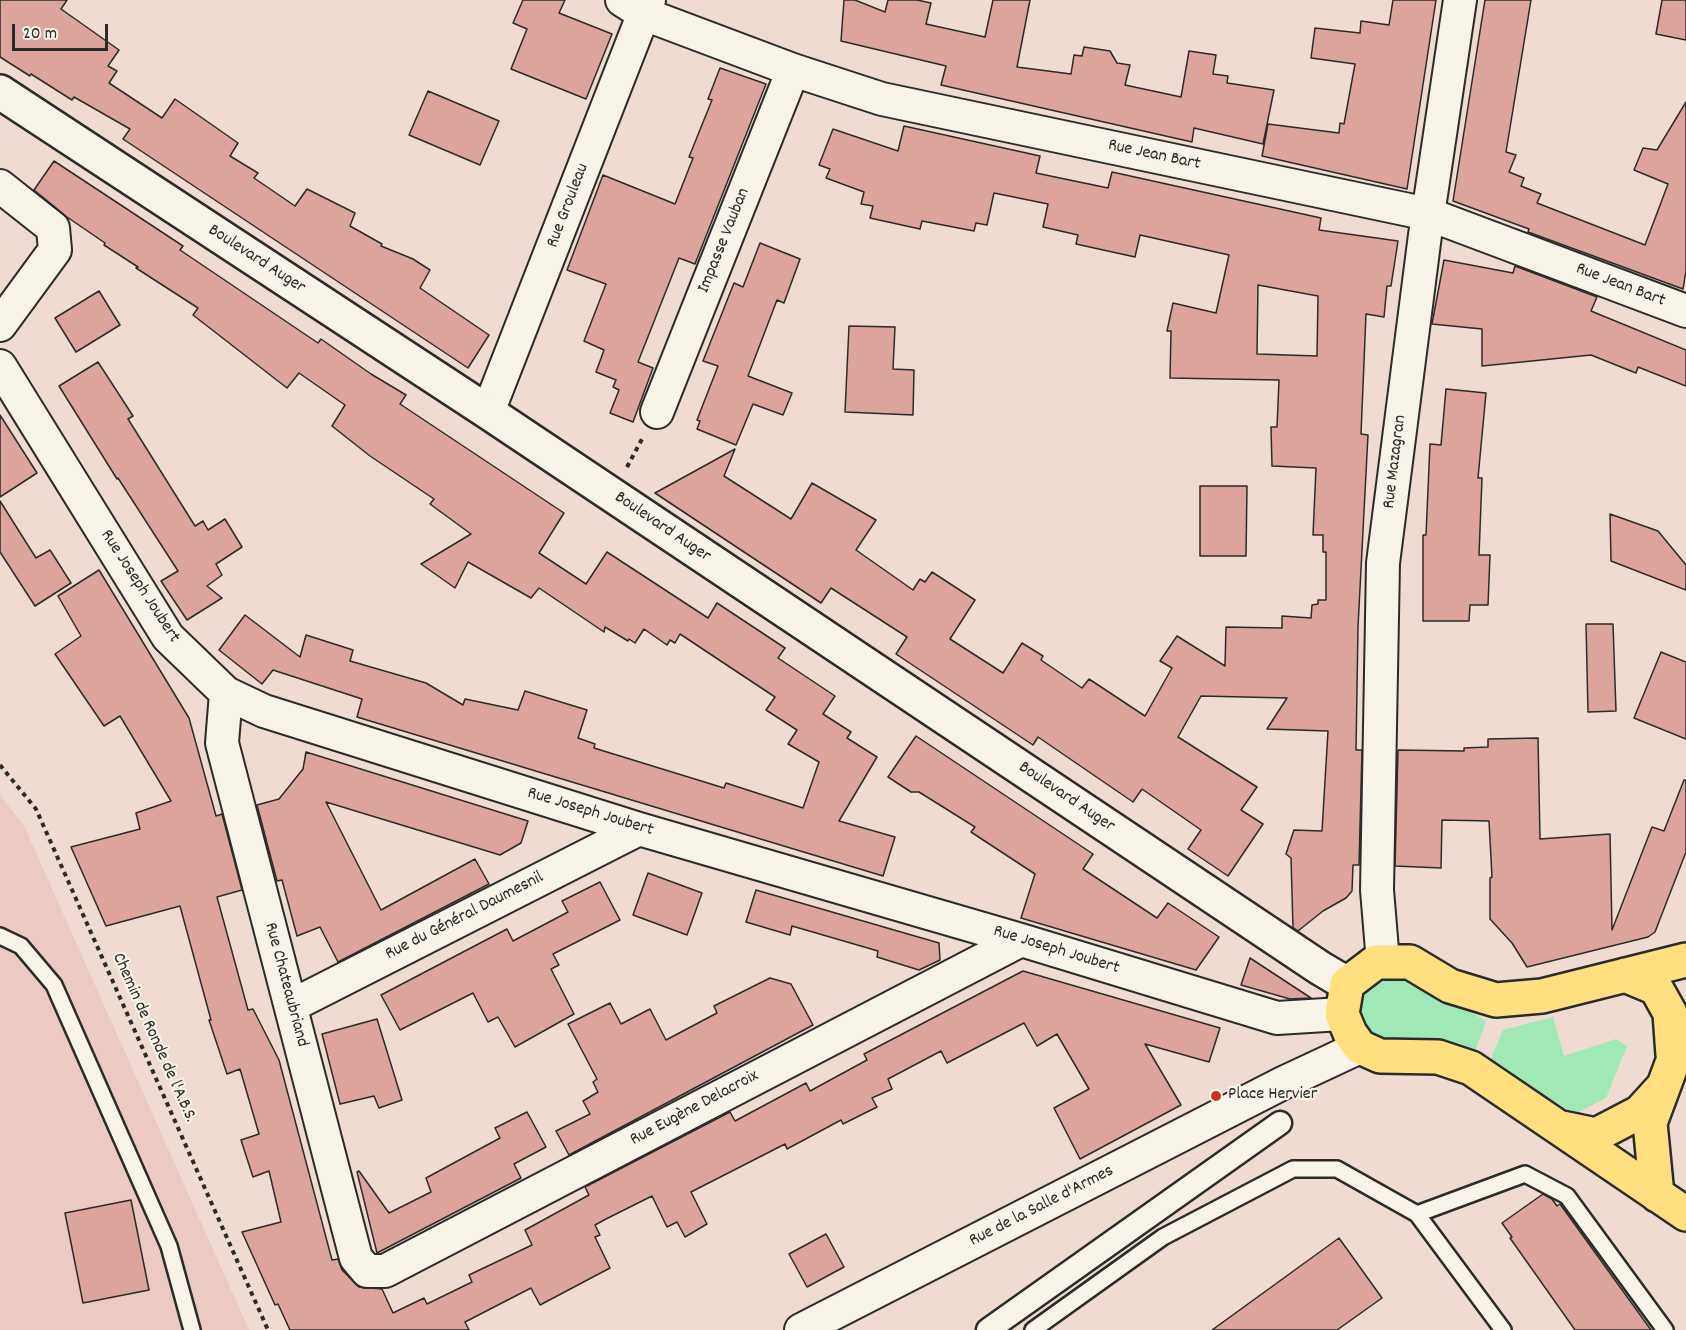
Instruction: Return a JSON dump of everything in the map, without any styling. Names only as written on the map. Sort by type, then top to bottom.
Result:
[{"type":"main road","points":[[1686,960],[1542,996],[1496,1000],[1450,986],[1410,962],[1376,962],[1337,989],[1350,1033],[1360,1047],[1380,1056],[1437,1056],[1471,1068],[1686,1214]]},
{"type":"main road","points":[[1557,1127],[1596,1136],[1641,1112],[1669,1073],[1670,1013],[1656,988],[1625,975]]},
{"type":"main road","points":[[1657,1195],[1650,1123],[1686,1026]]},
{"type":"street","name":"Rue Mazagran","points":[[1383,962],[1377,890],[1383,563],[1428,214],[1460,0]]},
{"type":"street","name":"Rue Jean Bart","points":[[638,5],[793,70],[882,99],[1428,214],[1686,311]]},
{"type":"street","name":"Rue Grouleau","points":[[488,412],[638,5]]},
{"type":"street","name":"Impasse Vauban","points":[[657,412],[793,70]]},
{"type":"street","name":"Boulevard Auger","points":[[0,93],[611,494],[1337,989]]},
{"type":"street","points":[[0,186],[53,228],[55,250],[0,325]]},
{"type":"street","name":"Rue Joseph Joubert","points":[[0,366],[168,638],[226,693],[264,711],[639,829],[1021,940],[1277,1018],[1337,989]]},
{"type":"street","name":"Rue Chateaubriand","points":[[226,693],[222,743],[356,1258],[367,1271]]},
{"type":"street","name":"Rue du Général Daumesnil","points":[[291,1006],[639,829]]},
{"type":"street","name":"Rue Eugène Delacroix","points":[[367,1271],[385,1271],[1021,940]]},
{"type":"street","name":"Rue de la Salle d'Armes","points":[[801,1330],[1283,1083],[1360,1047]]},
{"type":"street","points":[[988,1330],[1280,1123]]},
{"type":"lane","points":[[0,936],[21,946],[54,985],[169,1246],[192,1330]]},
{"type":"lane","points":[[1033,1330],[1163,1237],[1293,1169],[1337,1169],[1417,1214],[1503,1330]]},
{"type":"lane","points":[[1417,1214],[1525,1174],[1567,1196],[1665,1330]]},
{"type":"path","points":[[611,494],[657,412]]},
{"type":"path","name":"Chemin de Ronde de l'A.B.S.","points":[[0,765],[36,810],[268,1330]]},
{"type":"shaded area","points":[[0,795],[24,826],[249,1330],[0,1330]]},
{"type":"green space","points":[[1395,973],[1443,996],[1486,1021],[1474,1054],[1461,1046],[1447,1042],[1401,1045],[1387,1043],[1374,1037],[1363,1024],[1357,997],[1369,982]]},
{"type":"green space","points":[[1553,1017],[1564,1056],[1616,1039],[1627,1046],[1606,1098],[1575,1114],[1490,1061],[1503,1030]]},
{"type":"building","points":[[0,0],[67,0],[61,9],[119,50],[108,66],[117,71],[109,83],[162,118],[175,99],[238,143],[230,156],[258,173],[254,178],[295,206],[307,189],[355,213],[350,226],[382,244],[381,246],[413,259],[430,270],[420,288],[489,335],[468,368],[123,139],[130,129],[74,97],[72,100],[0,57]]},
{"type":"building","points":[[523,0],[565,0],[559,13],[612,34],[586,99],[511,69],[527,29],[513,23]]},
{"type":"building","points":[[844,0],[855,0],[885,12],[888,0],[917,0],[931,3],[926,24],[985,37],[993,0],[1030,0],[1017,67],[1071,74],[1074,55],[1082,56],[1084,47],[1110,51],[1117,63],[1130,65],[1125,85],[1181,97],[1189,51],[1216,55],[1213,74],[1228,76],[1227,83],[1274,90],[1263,144],[1194,128],[1192,142],[941,85],[946,66],[841,41]]},
{"type":"building","points":[[1393,0],[1436,0],[1407,189],[1262,156],[1268,124],[1339,133],[1340,123],[1344,124],[1355,64],[1311,58],[1315,28],[1360,33],[1361,21],[1389,25]]},
{"type":"building","points":[[1485,0],[1531,0],[1506,152],[1516,155],[1509,172],[1524,178],[1521,186],[1541,194],[1537,203],[1645,245],[1668,184],[1634,170],[1643,148],[1657,150],[1686,102],[1686,271],[1683,289],[1528,232],[1529,229],[1453,201]]},
{"type":"building","points":[[1662,0],[1686,0],[1686,40],[1656,34]]},
{"type":"building","points":[[720,68],[766,84],[695,264],[679,258],[638,362],[653,368],[633,422],[610,413],[619,390],[613,387],[616,380],[596,372],[604,350],[584,341],[606,284],[567,270],[603,175],[675,204],[693,158],[689,157],[712,100],[708,99]]},
{"type":"building","points":[[428,91],[499,121],[480,165],[409,135]]},
{"type":"building","points":[[904,126],[1040,156],[1036,173],[1108,188],[1112,172],[1321,218],[1319,230],[1398,241],[1391,286],[1387,286],[1384,317],[1366,314],[1361,434],[1368,435],[1358,627],[1356,750],[1362,750],[1359,865],[1353,865],[1352,891],[1346,898],[1323,911],[1298,931],[1293,928],[1291,858],[1286,854],[1294,830],[1322,831],[1328,731],[1267,729],[1287,698],[1201,696],[1178,737],[1257,787],[1241,810],[1263,824],[1228,876],[1188,849],[1201,830],[1142,789],[1133,802],[1038,737],[1033,745],[896,654],[907,637],[831,588],[821,603],[655,493],[735,449],[724,476],[791,519],[812,483],[876,520],[856,550],[913,590],[920,579],[925,582],[932,572],[975,600],[950,639],[1003,673],[1022,643],[1043,656],[1041,660],[1082,688],[1089,679],[1145,716],[1172,668],[1160,661],[1177,636],[1225,666],[1226,627],[1282,628],[1282,616],[1311,618],[1312,605],[1318,604],[1318,600],[1326,600],[1326,552],[1323,552],[1323,535],[1313,535],[1316,468],[1272,466],[1271,427],[1277,427],[1279,380],[1170,378],[1171,331],[1167,331],[1173,303],[1216,313],[1229,255],[1140,235],[1135,257],[1076,244],[1078,235],[1043,227],[1048,204],[994,193],[987,225],[976,223],[974,231],[922,221],[920,229],[870,218],[873,206],[861,204],[864,192],[826,178],[830,169],[819,165],[833,129],[898,151]],"holes":[[[1258,285],[1318,296],[1317,356],[1257,354]]]},
{"type":"building","points":[[54,161],[183,246],[180,250],[318,343],[321,339],[406,395],[400,404],[564,513],[539,553],[586,584],[607,552],[708,618],[717,603],[785,648],[778,658],[835,696],[823,714],[851,732],[847,738],[877,757],[839,821],[895,837],[883,876],[357,717],[362,699],[273,670],[262,684],[219,650],[245,615],[300,657],[306,635],[353,650],[350,661],[426,683],[463,705],[465,699],[518,710],[525,691],[587,710],[578,738],[595,744],[594,748],[724,788],[726,783],[803,808],[819,762],[788,744],[797,730],[766,710],[775,697],[680,634],[675,643],[670,640],[667,645],[644,629],[635,643],[605,627],[604,632],[539,588],[531,598],[468,562],[455,588],[421,564],[471,534],[430,504],[434,499],[370,456],[332,426],[345,405],[299,373],[287,388],[193,315],[198,308],[104,245],[105,243],[67,217],[34,190]]},
{"type":"building","points":[[760,243],[800,259],[784,303],[777,300],[748,376],[792,393],[783,415],[753,404],[736,445],[697,429],[700,421],[697,420],[718,366],[703,361],[734,283],[743,287]]},
{"type":"building","points":[[1444,260],[1513,273],[1515,266],[1597,297],[1591,311],[1686,350],[1686,386],[1638,367],[1636,373],[1591,355],[1482,366],[1482,329],[1432,324]]},
{"type":"building","points":[[99,291],[120,325],[76,352],[55,318]]},
{"type":"building","points":[[849,326],[895,327],[893,369],[914,370],[913,415],[845,412]]},
{"type":"building","points":[[98,362],[133,416],[128,419],[195,526],[203,521],[208,530],[225,519],[242,547],[216,564],[222,575],[207,586],[222,598],[187,620],[161,581],[178,571],[59,386]]},
{"type":"building","points":[[1446,389],[1486,393],[1478,478],[1482,478],[1479,555],[1490,555],[1488,605],[1470,605],[1469,621],[1423,621],[1423,535],[1426,535],[1430,444],[1441,445]]},
{"type":"building","points":[[0,415],[37,473],[0,497]]},
{"type":"building","points":[[1200,486],[1247,486],[1246,556],[1200,556]]},
{"type":"building","points":[[0,501],[36,558],[50,550],[71,583],[35,606],[0,552]]},
{"type":"building","points":[[1610,514],[1658,531],[1686,565],[1686,590],[1611,561]]},
{"type":"building","points":[[99,570],[189,718],[216,816],[222,814],[242,890],[217,897],[248,1010],[253,1009],[279,1060],[332,1260],[338,1259],[342,1270],[359,1287],[382,1289],[393,1313],[424,1298],[427,1304],[472,1282],[469,1275],[532,1245],[525,1230],[589,1195],[585,1187],[730,1112],[735,1121],[806,1083],[810,1091],[867,1060],[864,1054],[1023,971],[1220,1028],[1209,1062],[1145,1044],[1181,1105],[1080,1159],[1054,1108],[1089,1089],[1057,1034],[1037,1046],[1024,1023],[947,1063],[941,1051],[888,1079],[892,1089],[872,1098],[877,1107],[843,1124],[841,1120],[787,1149],[785,1144],[691,1192],[707,1224],[685,1237],[677,1222],[667,1227],[652,1196],[595,1225],[600,1235],[595,1237],[610,1268],[540,1305],[531,1288],[465,1322],[469,1330],[290,1330],[278,1304],[275,1305],[242,1232],[281,1222],[269,1171],[253,1177],[241,1140],[259,1134],[240,1069],[227,1074],[209,1020],[211,1020],[180,906],[106,926],[71,847],[140,829],[136,813],[171,801],[120,716],[104,726],[55,654],[81,636],[58,596]]},
{"type":"building","points":[[1586,624],[1613,624],[1616,711],[1588,712]]},
{"type":"building","points":[[1661,652],[1686,662],[1686,739],[1634,718]]},
{"type":"building","points":[[916,736],[1093,854],[1083,869],[1157,918],[1168,903],[1219,937],[1196,970],[1021,918],[1035,874],[971,832],[975,827],[919,792],[911,792],[888,777]]},
{"type":"building","points":[[1538,738],[1540,839],[1610,834],[1612,930],[1652,827],[1664,831],[1684,780],[1686,780],[1686,852],[1655,932],[1648,937],[1527,967],[1512,943],[1490,919],[1490,878],[1492,877],[1489,821],[1442,820],[1441,868],[1395,866],[1398,750],[1464,751],[1464,748],[1488,747],[1488,739]]},
{"type":"building","points":[[306,752],[528,821],[521,843],[500,855],[326,802],[381,910],[475,859],[489,884],[338,962],[320,927],[297,936],[282,880],[277,881],[257,805],[279,799],[303,769]]},
{"type":"building","points":[[648,873],[702,893],[687,935],[633,915]]},
{"type":"building","points":[[600,882],[620,920],[553,954],[559,965],[551,969],[574,1014],[515,1047],[498,1017],[488,1022],[473,993],[400,1030],[381,995],[507,929],[513,941],[568,912],[562,901]]},
{"type":"building","points":[[756,890],[939,943],[940,960],[919,970],[877,957],[878,951],[792,926],[790,935],[746,922]]},
{"type":"building","points":[[1250,958],[1311,998],[1290,999],[1241,985]]},
{"type":"building","points":[[770,978],[791,984],[813,1025],[569,1155],[556,1131],[590,1114],[583,1101],[598,1092],[593,1082],[597,1079],[568,1024],[610,1003],[621,1024],[650,1009],[666,1040],[717,1013],[714,1006]]},
{"type":"building","points":[[377,1019],[402,1100],[379,1108],[374,1096],[340,1104],[322,1034]]},
{"type":"building","points":[[527,1112],[546,1147],[514,1164],[521,1178],[377,1253],[357,1172],[359,1171],[389,1213],[431,1192],[426,1178],[500,1138],[495,1128]]},
{"type":"building","points":[[1543,1194],[1552,1199],[1557,1206],[1560,1204],[1651,1330],[1575,1330],[1510,1238],[1512,1237],[1502,1223]]},
{"type":"building","points":[[131,1200],[149,1290],[83,1303],[65,1213]]},
{"type":"building","points":[[826,1234],[844,1267],[807,1287],[789,1254]]},
{"type":"building","points":[[1339,1238],[1382,1298],[1337,1330],[1212,1330]]},
{"type":"place","name":"Place Hervier","points":[[1216,1096]]}]
